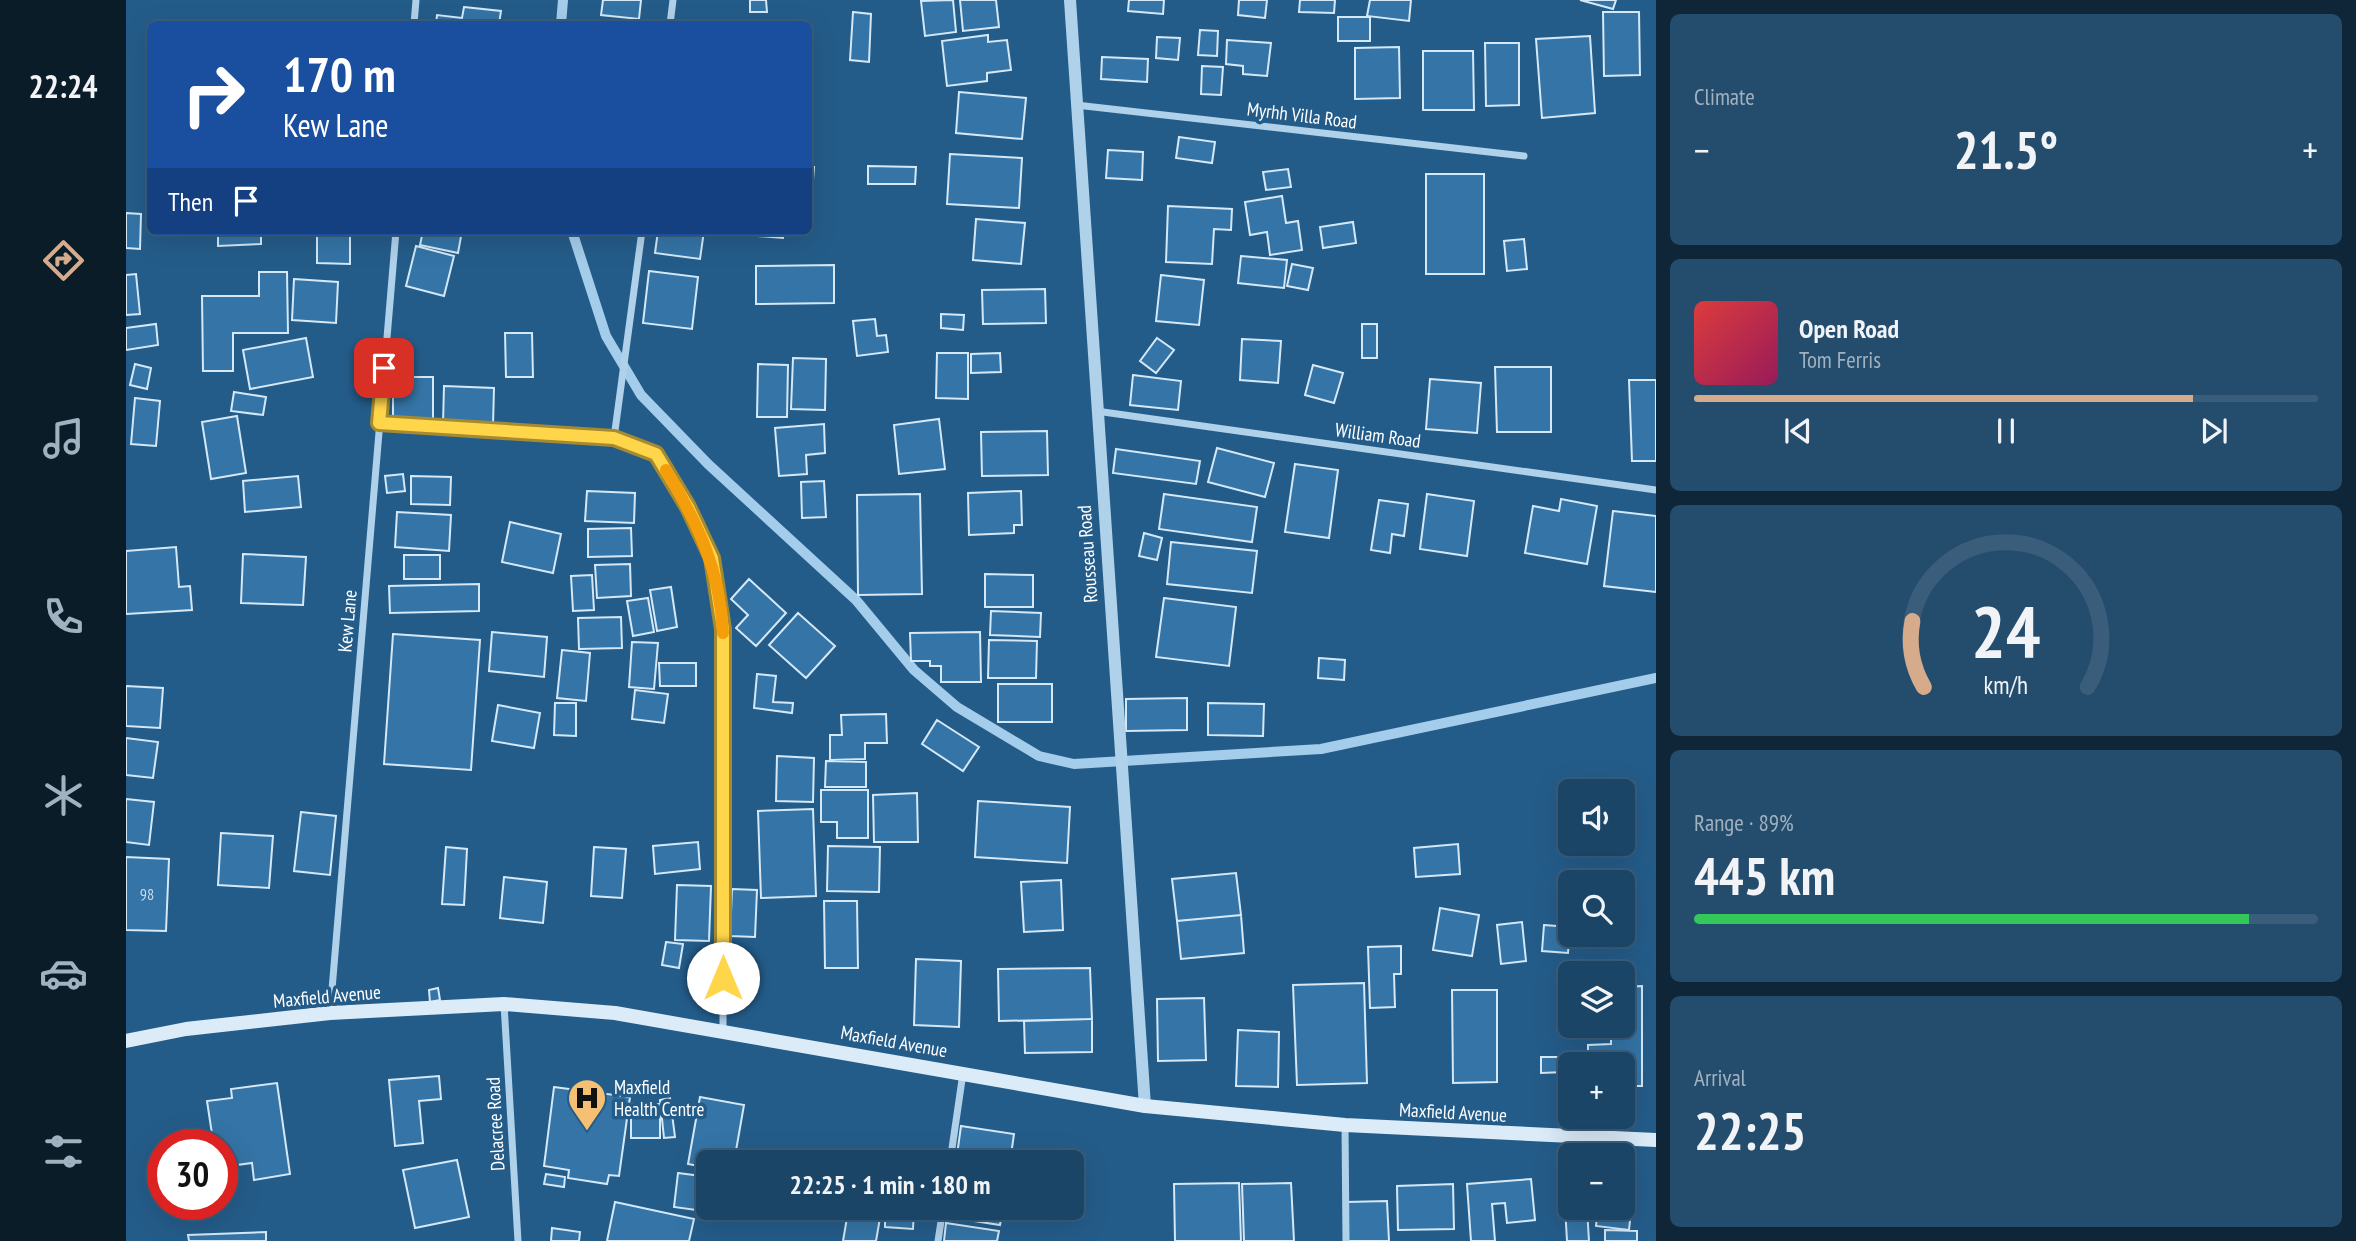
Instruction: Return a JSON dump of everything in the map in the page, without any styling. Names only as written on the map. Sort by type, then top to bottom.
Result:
[{"type":"main road","name":"Maxfield Avenue","points":[[126,1041],[186,1029],[330,1013],[504,1004],[615,1013],[1145,1106],[1345,1125],[1656,1140]]},
{"type":"street","points":[[414,21],[416,0]]},
{"type":"street","points":[[670,21],[673,0]]},
{"type":"street","name":"Rousseau Road","points":[[1070,0],[1075,105],[1145,1106]]},
{"type":"street","name":"Myrhh Villa Road","points":[[1075,105],[1524,156]]},
{"type":"street","name":"Kew Lane","points":[[330,1013],[396,235]]},
{"type":"street","points":[[614,438],[641,235]]},
{"type":"street","name":"William Road","points":[[1096,411],[1656,490]]},
{"type":"street","points":[[379,423],[614,438],[656,454],[688,507],[712,558],[723,629],[723,1031]]},
{"type":"street","name":"Delacree Road","points":[[504,1004],[518,1241]]},
{"type":"street","points":[[952,1150],[963,1073]]},
{"type":"street","points":[[1345,1125],[1346,1241]]},
{"type":"street","points":[[938,1241],[941,1220]]},
{"type":"building","points":[[603,0],[641,0],[639,19],[601,15]]},
{"type":"building","points":[[750,0],[766,0],[767,12],[750,12]]},
{"type":"building","points":[[953,0],[956,32],[925,36],[921,1]]},
{"type":"building","points":[[960,0],[996,0],[999,27],[963,31]]},
{"type":"building","points":[[1129,0],[1164,0],[1163,14],[1128,11]]},
{"type":"building","points":[[1239,0],[1267,0],[1265,18],[1238,15]]},
{"type":"building","points":[[1300,0],[1335,0],[1334,13],[1299,12]]},
{"type":"building","points":[[1370,0],[1411,0],[1409,21],[1367,16]]},
{"type":"building","points":[[1580,0],[1616,0],[1613,9]]},
{"type":"building","points":[[464,7],[501,11],[499,21],[436,21],[437,15],[462,18]]},
{"type":"building","points":[[853,12],[871,14],[869,62],[850,60]]},
{"type":"building","points":[[1603,12],[1639,12],[1640,75],[1604,76]]},
{"type":"building","points":[[1338,17],[1370,17],[1370,41],[1338,41]]},
{"type":"building","points":[[1200,30],[1218,31],[1217,56],[1198,55]]},
{"type":"building","points":[[988,35],[988,42],[1007,40],[1011,70],[987,73],[987,81],[947,86],[942,41]]},
{"type":"building","points":[[1590,36],[1595,113],[1542,118],[1536,39]]},
{"type":"building","points":[[1157,37],[1180,38],[1178,60],[1156,58]]},
{"type":"building","points":[[1227,40],[1271,43],[1267,76],[1243,74],[1243,66],[1226,64]]},
{"type":"building","points":[[1485,43],[1519,43],[1519,105],[1486,106]]},
{"type":"building","points":[[1399,47],[1400,98],[1355,99],[1355,48]]},
{"type":"building","points":[[1423,51],[1473,51],[1474,110],[1423,110]]},
{"type":"building","points":[[1102,57],[1148,59],[1147,82],[1101,79]]},
{"type":"building","points":[[1202,66],[1223,67],[1221,95],[1201,94]]},
{"type":"building","points":[[959,92],[1026,98],[1022,139],[956,133]]},
{"type":"building","points":[[1179,137],[1215,142],[1212,163],[1176,158]]},
{"type":"building","points":[[1108,150],[1143,152],[1142,180],[1106,178]]},
{"type":"building","points":[[950,154],[1022,158],[1019,208],[947,204]]},
{"type":"building","points":[[868,166],[916,167],[915,184],[868,184]]},
{"type":"building","points":[[1288,169],[1291,187],[1266,190],[1263,172]]},
{"type":"building","points":[[1426,174],[1484,174],[1484,274],[1426,274]]},
{"type":"building","points":[[1282,196],[1286,223],[1298,221],[1302,250],[1270,255],[1267,232],[1250,235],[1245,202]]},
{"type":"building","points":[[1168,206],[1232,209],[1231,230],[1214,229],[1212,264],[1166,262]]},
{"type":"building","points":[[126,213],[141,214],[140,249],[126,248]]},
{"type":"building","points":[[976,219],[1025,223],[1021,264],[973,260]]},
{"type":"building","points":[[1353,222],[1356,243],[1323,248],[1320,227]]},
{"type":"building","points":[[218,235],[261,235],[261,244],[218,246]]},
{"type":"building","points":[[317,235],[350,235],[350,264],[317,263]]},
{"type":"building","points":[[422,235],[461,235],[458,253],[420,245]]},
{"type":"building","points":[[657,235],[703,235],[700,259],[655,253]]},
{"type":"building","points":[[758,235],[783,235],[783,238]]},
{"type":"building","points":[[1524,239],[1527,269],[1507,271],[1504,241]]},
{"type":"building","points":[[416,246],[454,256],[444,296],[406,286]]},
{"type":"building","points":[[1241,256],[1287,260],[1284,288],[1238,283]]},
{"type":"building","points":[[1292,264],[1313,268],[1308,290],[1287,286]]},
{"type":"building","points":[[834,265],[834,303],[756,304],[756,266]]},
{"type":"building","points":[[649,271],[698,277],[692,329],[643,323]]},
{"type":"building","points":[[259,272],[287,272],[288,333],[233,333],[233,371],[203,371],[202,296],[259,296]]},
{"type":"building","points":[[136,274],[140,314],[126,315],[126,275]]},
{"type":"building","points":[[1161,275],[1204,280],[1199,325],[1156,321]]},
{"type":"building","points":[[294,279],[338,282],[336,323],[292,320]]},
{"type":"building","points":[[1045,289],[1046,323],[983,324],[982,290]]},
{"type":"building","points":[[941,314],[964,315],[963,330],[941,328]]},
{"type":"building","points":[[875,319],[877,336],[886,335],[888,352],[857,356],[853,321]]},
{"type":"building","points":[[156,324],[158,345],[126,350],[126,328]]},
{"type":"building","points":[[1362,324],[1377,324],[1377,358],[1362,358]]},
{"type":"building","points":[[505,333],[532,333],[533,377],[506,377]]},
{"type":"building","points":[[306,338],[313,377],[250,389],[243,350]]},
{"type":"building","points":[[1157,338],[1174,350],[1156,373],[1140,361]]},
{"type":"building","points":[[1242,339],[1281,341],[1278,383],[1240,380]]},
{"type":"building","points":[[937,353],[968,353],[968,399],[936,398]]},
{"type":"building","points":[[1000,353],[1001,372],[971,373],[971,354]]},
{"type":"building","points":[[793,358],[826,359],[825,410],[791,409]]},
{"type":"building","points":[[135,364],[151,368],[147,389],[130,385]]},
{"type":"building","points":[[758,364],[788,365],[787,417],[757,417]]},
{"type":"building","points":[[1313,365],[1343,373],[1334,403],[1305,395]]},
{"type":"building","points":[[1495,367],[1551,367],[1551,432],[1497,432]]},
{"type":"building","points":[[1133,375],[1181,381],[1178,410],[1130,405]]},
{"type":"building","points":[[393,377],[433,377],[433,424],[393,423]]},
{"type":"building","points":[[1430,379],[1481,383],[1477,433],[1426,429]]},
{"type":"building","points":[[1629,380],[1656,380],[1656,461],[1632,461]]},
{"type":"building","points":[[444,386],[494,388],[493,426],[443,424]]},
{"type":"building","points":[[234,392],[266,397],[263,415],[231,411]]},
{"type":"building","points":[[135,398],[160,401],[156,446],[131,444]]},
{"type":"building","points":[[237,416],[246,473],[211,479],[202,422]]},
{"type":"building","points":[[939,419],[945,469],[899,474],[894,425]]},
{"type":"building","points":[[824,424],[825,453],[806,455],[807,474],[779,476],[775,428]]},
{"type":"building","points":[[1047,431],[1048,475],[982,476],[981,432]]},
{"type":"building","points":[[1217,448],[1274,463],[1265,497],[1208,482]]},
{"type":"building","points":[[1116,449],[1200,461],[1196,484],[1113,473]]},
{"type":"building","points":[[1295,464],[1338,470],[1329,538],[1285,532]]},
{"type":"building","points":[[403,474],[405,491],[387,493],[385,476]]},
{"type":"building","points":[[298,476],[301,507],[245,512],[243,481]]},
{"type":"building","points":[[411,476],[451,477],[450,505],[411,504]]},
{"type":"building","points":[[824,481],[826,517],[802,518],[801,482]]},
{"type":"building","points":[[587,491],[635,493],[634,523],[585,521]]},
{"type":"building","points":[[1021,491],[1022,525],[1014,525],[1014,533],[969,535],[968,493]]},
{"type":"building","points":[[920,494],[922,594],[858,595],[857,495]]},
{"type":"building","points":[[1164,494],[1257,507],[1252,542],[1159,529]]},
{"type":"building","points":[[1427,494],[1474,501],[1467,556],[1420,549]]},
{"type":"building","points":[[1561,499],[1597,506],[1587,564],[1525,553],[1533,506],[1559,511]]},
{"type":"building","points":[[1379,500],[1408,504],[1404,536],[1392,534],[1390,553],[1371,550]]},
{"type":"building","points":[[1613,511],[1656,516],[1656,592],[1604,586]]},
{"type":"building","points":[[397,512],[451,515],[449,551],[395,547]]},
{"type":"building","points":[[510,522],[561,534],[553,573],[502,562]]},
{"type":"building","points":[[631,528],[632,556],[588,557],[588,529]]},
{"type":"building","points":[[1144,533],[1162,538],[1157,560],[1139,556]]},
{"type":"building","points":[[1171,542],[1257,551],[1252,593],[1167,584]]},
{"type":"building","points":[[176,547],[179,587],[190,586],[192,610],[126,614],[126,551]]},
{"type":"building","points":[[243,554],[306,557],[303,605],[241,603]]},
{"type":"building","points":[[404,555],[440,555],[440,579],[404,579]]},
{"type":"building","points":[[630,564],[631,596],[597,598],[595,565]]},
{"type":"building","points":[[985,574],[1033,575],[1033,607],[985,607]]},
{"type":"building","points":[[592,575],[594,610],[573,611],[571,576]]},
{"type":"building","points":[[749,579],[786,613],[756,646],[736,628],[748,615],[731,599]]},
{"type":"building","points":[[479,584],[479,611],[390,613],[389,586]]},
{"type":"building","points":[[671,587],[677,627],[657,631],[650,590]]},
{"type":"building","points":[[648,598],[654,632],[633,636],[627,601]]},
{"type":"building","points":[[1164,598],[1236,607],[1229,666],[1156,657]]},
{"type":"building","points":[[991,611],[1041,613],[1040,637],[990,635]]},
{"type":"building","points":[[798,613],[835,646],[806,678],[769,645]]},
{"type":"building","points":[[621,617],[622,648],[579,649],[578,618]]},
{"type":"building","points":[[492,632],[547,637],[544,677],[489,671]]},
{"type":"building","points":[[980,632],[981,682],[941,682],[941,666],[930,666],[930,661],[911,661],[910,633]]},
{"type":"building","points":[[393,634],[480,640],[471,770],[384,764]]},
{"type":"building","points":[[989,640],[1037,641],[1036,678],[988,678]]},
{"type":"building","points":[[632,642],[658,643],[654,689],[629,687]]},
{"type":"building","points":[[562,650],[590,653],[586,701],[557,698]]},
{"type":"building","points":[[1319,658],[1345,660],[1344,680],[1318,678]]},
{"type":"building","points":[[659,663],[696,663],[696,686],[660,686]]},
{"type":"building","points":[[757,674],[776,676],[773,702],[793,703],[792,713],[754,708]]},
{"type":"building","points":[[998,684],[1052,684],[1052,722],[998,722]]},
{"type":"building","points":[[126,686],[163,688],[160,728],[126,726]]},
{"type":"building","points":[[635,690],[668,694],[664,723],[632,719]]},
{"type":"building","points":[[1187,698],[1187,730],[1126,731],[1126,699]]},
{"type":"building","points":[[555,703],[576,703],[576,736],[554,735]]},
{"type":"building","points":[[1208,703],[1264,704],[1263,736],[1208,735]]},
{"type":"building","points":[[498,705],[540,713],[534,748],[492,741]]},
{"type":"building","points":[[886,714],[887,743],[865,743],[865,759],[830,760],[830,735],[842,735],[841,715]]},
{"type":"building","points":[[937,720],[979,747],[963,771],[922,744]]},
{"type":"building","points":[[126,738],[158,742],[153,778],[126,775]]},
{"type":"building","points":[[777,756],[814,758],[813,802],[776,801]]},
{"type":"building","points":[[826,761],[866,762],[866,787],[825,787]]},
{"type":"building","points":[[821,790],[868,790],[868,838],[837,838],[837,822],[821,822]]},
{"type":"building","points":[[917,793],[918,842],[874,842],[873,795]]},
{"type":"building","points":[[126,799],[154,802],[149,845],[126,842]]},
{"type":"building","points":[[978,801],[1070,807],[1067,863],[975,857]]},
{"type":"building","points":[[813,809],[816,896],[761,898],[758,811]]},
{"type":"building","points":[[301,812],[336,816],[330,875],[294,871]]},
{"type":"building","points":[[221,833],[273,836],[269,888],[218,885]]},
{"type":"building","points":[[698,842],[700,869],[655,874],[653,846]]},
{"type":"building","points":[[1458,844],[1460,874],[1416,877],[1414,848]]},
{"type":"building","points":[[828,846],[880,847],[879,892],[827,891]]},
{"type":"building","points":[[446,847],[467,849],[464,905],[442,904]]},
{"type":"building","points":[[594,847],[626,849],[622,898],[591,896]]},
{"type":"building","points":[[126,857],[169,859],[166,931],[126,930]]},
{"type":"building","points":[[1236,873],[1241,915],[1177,921],[1172,879]]},
{"type":"building","points":[[504,877],[547,882],[543,923],[500,918]]},
{"type":"building","points":[[1061,880],[1063,930],[1024,932],[1021,882]]},
{"type":"building","points":[[677,885],[711,886],[709,941],[675,940]]},
{"type":"building","points":[[732,889],[757,890],[755,937],[730,936]]},
{"type":"building","points":[[824,901],[857,901],[858,968],[825,968]]},
{"type":"building","points":[[1440,908],[1479,915],[1472,956],[1433,950]]},
{"type":"building","points":[[1241,915],[1244,953],[1181,959],[1177,921]]},
{"type":"building","points":[[1522,922],[1526,961],[1501,964],[1497,925]]},
{"type":"building","points":[[1544,925],[1558,926],[1558,947],[1568,947],[1568,953],[1542,951]]},
{"type":"building","points":[[666,942],[683,944],[679,968],[662,965]]},
{"type":"building","points":[[1401,946],[1401,974],[1394,974],[1395,1007],[1370,1008],[1368,947]]},
{"type":"building","points":[[916,959],[961,961],[959,1027],[914,1025]]},
{"type":"building","points":[[1090,968],[1092,1019],[999,1021],[998,969]]},
{"type":"building","points":[[1364,983],[1367,1083],[1297,1085],[1293,985]]},
{"type":"building","points":[[1635,986],[1642,986],[1642,1086],[1635,1086],[1635,1052],[1588,1052],[1588,1045],[1611,1044],[1611,1038],[1635,1038]]},
{"type":"building","points":[[438,988],[440,1000],[430,1002],[429,990]]},
{"type":"building","points":[[1452,990],[1497,990],[1497,1082],[1453,1083]]},
{"type":"building","points":[[1204,998],[1206,1060],[1158,1061],[1157,999]]},
{"type":"building","points":[[1092,1019],[1092,1052],[1025,1053],[1024,1021]]},
{"type":"building","points":[[1238,1030],[1279,1032],[1278,1087],[1236,1086]]},
{"type":"building","points":[[1541,1057],[1558,1057],[1558,1072],[1541,1073]]},
{"type":"building","points":[[439,1076],[441,1099],[419,1101],[423,1143],[395,1146],[389,1080]]},
{"type":"building","points":[[277,1083],[290,1174],[254,1180],[252,1163],[238,1165],[238,1129],[211,1129],[207,1101],[232,1098],[231,1089]]},
{"type":"building","name":"Maxfield Health Centre","points":[[554,1087],[630,1097],[619,1176],[609,1175],[607,1184],[568,1178],[569,1170],[544,1166]]},
{"type":"building","points":[[700,1097],[744,1105],[736,1150],[696,1150],[696,1166],[688,1164]]},
{"type":"building","points":[[670,1098],[675,1137],[664,1138],[660,1100]]},
{"type":"building","points":[[631,1104],[660,1104],[660,1138],[631,1138]]},
{"type":"building","points":[[961,1126],[1014,1134],[1012,1150],[958,1150]]},
{"type":"building","points":[[457,1160],[469,1217],[415,1228],[403,1170]]},
{"type":"building","points":[[678,1173],[696,1175],[696,1210],[674,1207]]},
{"type":"building","points":[[546,1174],[565,1177],[564,1187],[544,1184]]},
{"type":"building","points":[[1531,1179],[1535,1220],[1507,1223],[1505,1203],[1492,1204],[1495,1241],[1471,1241],[1467,1184]]},
{"type":"building","points":[[1239,1183],[1241,1241],[1175,1241],[1174,1184]]},
{"type":"building","points":[[1291,1183],[1294,1241],[1244,1241],[1242,1184]]},
{"type":"building","points":[[1453,1184],[1454,1229],[1398,1230],[1397,1186]]},
{"type":"building","points":[[1387,1201],[1389,1241],[1348,1241],[1347,1202]]},
{"type":"building","points":[[615,1202],[694,1219],[689,1241],[607,1241]]},
{"type":"building","points":[[847,1220],[880,1220],[876,1241],[843,1241]]},
{"type":"building","points":[[885,1220],[913,1220],[913,1229],[885,1227]]},
{"type":"building","points":[[968,1220],[1001,1220],[1000,1225]]},
{"type":"building","points":[[1566,1220],[1588,1220],[1589,1241],[1567,1241]]},
{"type":"building","points":[[1597,1220],[1630,1220],[1629,1230],[1596,1226]]},
{"type":"building","points":[[946,1223],[999,1231],[997,1241],[944,1241]]},
{"type":"building","points":[[552,1228],[580,1232],[579,1241],[551,1241]]},
{"type":"building","points":[[1605,1230],[1637,1231],[1637,1241],[1605,1241]]},
{"type":"building","points":[[266,1232],[266,1241],[189,1241],[188,1235]]},
{"type":"waterway","points":[[561,21],[563,0]]},
{"type":"waterway","points":[[573,235],[606,336],[641,395],[708,464],[856,600],[914,670],[957,707],[1039,756],[1074,764],[1321,749],[1656,678]]},
{"type":"slow traffic","points":[[666,470],[688,507],[712,558],[723,633]]},
{"type":"place","name":"Maxfield Health Centre","points":[[587,1132]]},
{"type":"route","points":[[384,368],[379,423],[614,438],[656,454],[688,507],[712,558],[723,629],[723,978]]}]
